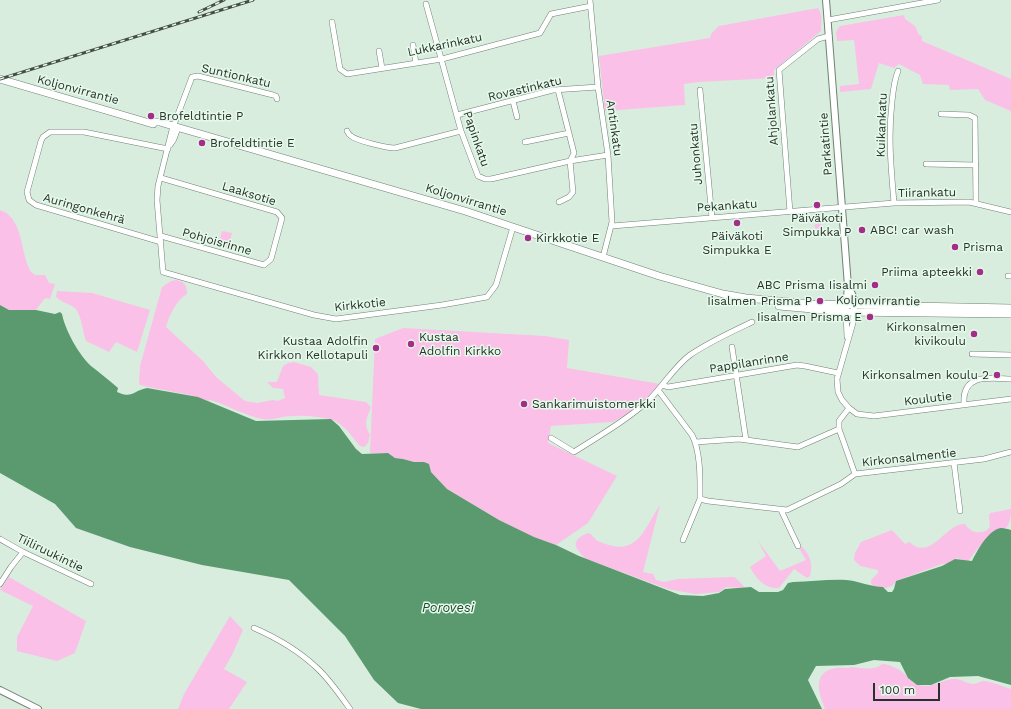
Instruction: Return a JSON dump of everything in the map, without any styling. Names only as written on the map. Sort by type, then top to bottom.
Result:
[{"type":"main road","name":"Koljonvirrantie","points":[[0,79],[150,122],[160,122],[174,128],[399,191],[694,287],[775,306],[846,309],[1011,308]]},
{"type":"main road","name":"Koljonvirrantie","points":[[854,309],[1011,314]]},
{"type":"street","name":"Antinkatu","points":[[590,0],[598,87],[608,155],[612,226],[603,257]]},
{"type":"street","name":"Parkatintie","points":[[826,0],[848,286],[846,309]]},
{"type":"street","points":[[828,20],[938,0]]},
{"type":"street","name":"Papinkatu","points":[[426,4],[461,131],[478,176],[485,180],[570,161],[608,155]]},
{"type":"street","name":"Lukkarinkatu","points":[[332,22],[340,69],[346,74],[442,59],[540,33],[551,14],[591,6]]},
{"type":"street","name":"Ahjolankatu","points":[[790,212],[779,70],[818,39],[829,36]]},
{"type":"street","points":[[413,45],[416,63]]},
{"type":"street","points":[[379,51],[382,68]]},
{"type":"street","name":"Kuikankatu","points":[[894,203],[890,123],[895,80],[898,72]]},
{"type":"street","name":"Suntionkatu","points":[[174,128],[190,80],[195,76],[273,95],[276,96],[277,99]]},
{"type":"street","name":"Rovastinkatu","points":[[457,115],[558,90],[598,87]]},
{"type":"street","points":[[558,90],[574,153],[570,161],[573,192],[569,197],[559,202]]},
{"type":"street","name":"Juhonkatu","points":[[700,90],[712,218]]},
{"type":"street","points":[[513,101],[517,117]]},
{"type":"street","points":[[941,114],[969,115],[975,118],[976,203]]},
{"type":"street","points":[[161,239],[157,200],[158,186],[169,147],[174,139],[174,128]]},
{"type":"street","points":[[347,131],[355,138],[389,148],[395,148],[461,131]]},
{"type":"street","name":"Auringonkehrä","points":[[161,239],[36,205],[29,200],[26,192],[41,141],[43,137],[50,132],[84,132],[169,147]]},
{"type":"street","points":[[525,142],[569,133]]},
{"type":"street","points":[[926,164],[976,165]]},
{"type":"street","name":"Laaksotie","points":[[161,178],[279,214],[282,221],[271,259],[267,264]]},
{"type":"street","name":"Tiirankatu","points":[[842,208],[894,203],[963,202],[976,203],[998,210],[1011,212]]},
{"type":"street","name":"Pekankatu","points":[[612,226],[842,208]]},
{"type":"street","name":"Kirkkotie","points":[[161,239],[163,272],[314,315],[336,319],[442,306],[482,299],[489,296],[496,285],[513,227]]},
{"type":"street","name":"Pohjoisrinne","points":[[161,239],[262,265],[267,264]]},
{"type":"street","name":"Parkatintie","points":[[848,286],[852,294],[854,309]]},
{"type":"street","points":[[846,309],[848,344]]},
{"type":"street","points":[[854,309],[853,323],[848,344],[838,373],[837,383],[838,392],[848,408],[839,421],[839,429],[855,474]]},
{"type":"street","points":[[551,438],[574,452],[634,412],[658,390],[690,355],[752,322]]},
{"type":"street","points":[[732,347],[746,440]]},
{"type":"street","points":[[972,354],[1011,355]]},
{"type":"street","name":"Pappilanrinne","points":[[662,385],[668,387],[797,366],[805,366],[838,373]]},
{"type":"street","points":[[964,404],[965,391],[973,382],[981,379],[1011,379]]},
{"type":"street","points":[[658,390],[696,442],[700,499],[682,540]]},
{"type":"street","name":"Koulutie","points":[[848,408],[857,414],[874,416],[1011,399]]},
{"type":"street","points":[[696,442],[733,439],[798,447],[839,429]]},
{"type":"street","name":"Kirkonsalmentie","points":[[700,499],[781,510],[792,508],[841,484],[855,474],[954,464],[984,459],[1011,452]]},
{"type":"street","points":[[954,464],[960,511]]},
{"type":"street","points":[[781,510],[798,546]]},
{"type":"street","name":"Tiiliruukintie","points":[[0,539],[23,552],[91,584]]},
{"type":"street","points":[[0,584],[11,566],[23,552]]},
{"type":"street","points":[[254,628],[268,634],[294,650],[317,668],[350,709]]},
{"type":"street","points":[[0,690],[38,709]]},
{"type":"shaded area","points":[[818,8],[821,16],[821,31],[774,70],[774,78],[684,84],[685,105],[605,111],[599,56],[710,38],[711,34],[719,26]]},
{"type":"shaded area","points":[[904,15],[905,19],[915,26],[919,35],[922,36],[922,41],[1011,79],[1011,111],[985,100],[978,89],[950,90],[949,85],[923,84],[920,75],[899,64],[894,68],[879,63],[871,89],[840,92],[840,86],[859,84],[854,40],[837,41],[836,32],[840,26]]},
{"type":"shaded area","points":[[0,210],[9,215],[15,222],[30,270],[35,275],[45,275],[49,283],[55,284],[50,299],[44,299],[36,310],[9,310],[0,305]]},
{"type":"shaded area","points":[[820,222],[826,235],[820,237],[814,225]]},
{"type":"shaded area","points":[[222,231],[232,233],[228,248],[218,245]]},
{"type":"shaded area","points":[[176,280],[185,284],[187,294],[176,304],[166,327],[203,361],[216,377],[245,401],[257,403],[273,400],[278,401],[285,398],[283,389],[273,388],[267,382],[277,382],[283,366],[288,363],[294,362],[311,367],[318,374],[319,395],[366,402],[371,407],[366,421],[370,435],[368,443],[364,447],[360,446],[344,427],[333,420],[296,416],[262,419],[210,400],[208,401],[140,385],[140,366],[162,287],[171,281]]},
{"type":"shaded area","points":[[57,291],[92,293],[150,310],[137,352],[116,342],[109,352],[86,341],[77,311],[75,308],[56,297]]},
{"type":"shaded area","points":[[403,328],[545,336],[569,340],[567,368],[660,384],[635,409],[613,422],[551,426],[548,443],[617,476],[588,523],[556,545],[534,537],[499,520],[447,489],[424,462],[414,462],[395,458],[388,453],[370,453],[375,339]]},
{"type":"shaded area","points":[[660,505],[643,572],[653,574],[656,580],[664,582],[678,579],[734,577],[745,588],[726,587],[719,592],[695,594],[668,589],[586,559],[577,548],[576,541],[578,538],[588,533],[598,541],[613,546],[631,544],[644,532]]},
{"type":"shaded area","points":[[1011,509],[1010,518],[1005,529],[980,546],[968,561],[956,558],[950,563],[942,564],[896,581],[889,587],[883,588],[873,586],[871,580],[878,573],[878,570],[860,566],[854,560],[855,553],[861,542],[892,530],[905,544],[909,542],[917,547],[925,547],[932,545],[958,525],[965,524],[971,531],[986,531],[990,527],[990,513]]},
{"type":"shaded area","points":[[758,541],[780,571],[806,560],[799,548],[801,546],[807,552],[810,560],[810,576],[807,578],[794,569],[779,588],[765,585],[758,579],[750,567],[766,556]]},
{"type":"shaded area","points":[[9,577],[86,621],[75,653],[57,661],[17,651],[17,637],[33,606],[0,590]]},
{"type":"shaded area","points":[[230,616],[243,630],[224,669],[247,682],[229,709],[178,709],[184,694]]},
{"type":"shaded area","points":[[882,664],[895,668],[905,674],[914,683],[924,686],[933,685],[950,679],[973,684],[984,681],[1001,685],[1011,689],[1011,709],[825,709],[819,690],[819,684],[823,674],[828,670],[852,667],[875,668]]},
{"type":"water","name":"Porovesi","points":[[0,305],[9,310],[36,310],[55,314],[60,312],[69,335],[77,349],[91,366],[118,388],[117,392],[130,395],[147,388],[198,397],[256,421],[331,419],[339,426],[356,449],[362,454],[388,453],[395,458],[429,464],[431,472],[447,489],[499,520],[579,556],[680,595],[703,596],[719,593],[725,589],[751,587],[759,592],[778,592],[783,590],[788,583],[833,580],[846,580],[883,587],[888,592],[892,592],[896,581],[942,566],[955,559],[972,561],[987,537],[992,533],[1001,528],[1011,530],[1011,685],[978,676],[950,677],[931,685],[917,685],[908,678],[900,662],[874,660],[854,665],[816,666],[808,680],[822,709],[421,709],[398,703],[374,680],[345,636],[289,580],[202,565],[130,547],[76,528],[55,504],[0,473]]},
{"type":"railway","points":[[199,12],[224,0]]},
{"type":"railway","points":[[0,79],[253,0]]},
{"type":"place","name":"Brofeldtintie P","points":[[151,116]]},
{"type":"place","name":"Brofeldtintie E","points":[[202,143]]},
{"type":"place","name":"Päiväkoti Simpukka P","points":[[817,205]]},
{"type":"place","name":"Päiväkoti Simpukka E","points":[[737,223]]},
{"type":"place","name":"ABC! car wash","points":[[862,230]]},
{"type":"place","name":"Kirkkotie E","points":[[528,238]]},
{"type":"place","name":"Prisma","points":[[955,247]]},
{"type":"place","name":"Priima apteekki","points":[[980,272]]},
{"type":"place","name":"ABC Prisma Iisalmi","points":[[875,285]]},
{"type":"place","name":"Iisalmen Prisma P","points":[[820,301]]},
{"type":"place","name":"Iisalmen Prisma E","points":[[870,317]]},
{"type":"place","name":"Kirkonsalmen kivikoulu","points":[[974,334]]},
{"type":"place","name":"Kustaa Adolfin Kirkko","points":[[411,344]]},
{"type":"place","name":"Kustaa Adolfin Kirkkon Kellotapuli","points":[[376,348]]},
{"type":"place","name":"Kirkonsalmen koulu 2","points":[[997,375]]},
{"type":"place","name":"Sankarimuistomerkki","points":[[524,404]]}]
